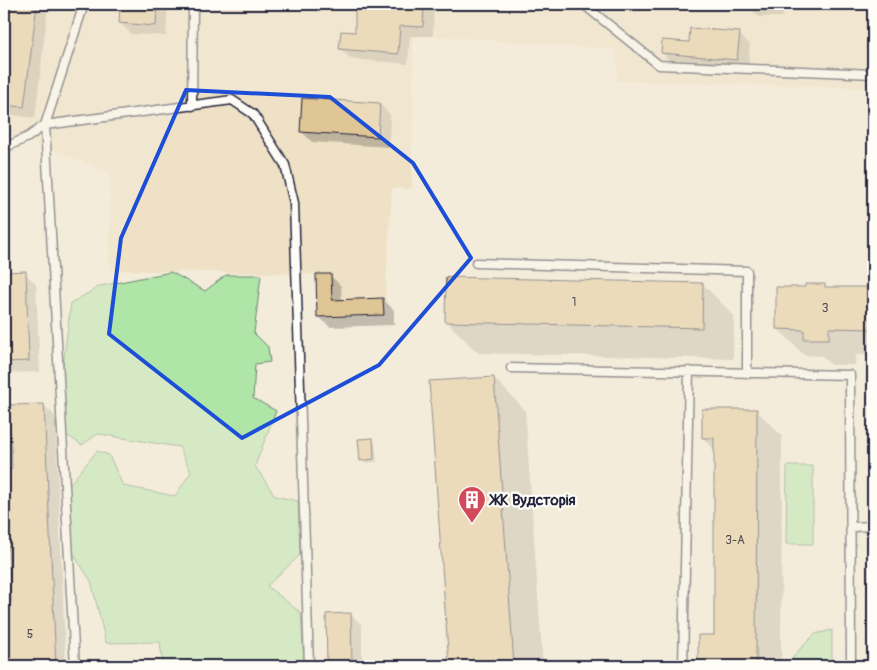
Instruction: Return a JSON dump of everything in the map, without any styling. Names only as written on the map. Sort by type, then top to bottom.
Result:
[{"type":"lane","points":[[75,666],[45,125],[84,4]]},
{"type":"lane","points":[[192,106],[193,4]]},
{"type":"lane","points":[[583,4],[659,65],[873,74]]},
{"type":"lane","points":[[4,148],[28,137],[45,125],[232,100],[253,114],[285,165],[294,203],[309,666]]},
{"type":"lane","points":[[476,263],[746,271],[747,373]]},
{"type":"lane","points":[[511,368],[850,375],[851,666]]},
{"type":"lane","points":[[683,666],[689,371]]},
{"type":"lane","points":[[851,527],[873,526]]},
{"type":"highlighted area","points":[[186,90],[330,97],[413,163],[471,258],[379,365],[242,438],[109,334],[121,238]]},
{"type":"shaded area","points":[[4,4],[873,4],[873,88],[617,81],[616,50],[445,37],[414,37],[412,189],[392,188],[384,315],[317,317],[316,274],[109,270],[110,173],[18,137],[4,136]]},
{"type":"green space","points":[[171,272],[205,291],[226,275],[261,275],[254,333],[268,347],[270,362],[255,364],[253,398],[276,411],[255,466],[275,496],[298,501],[300,555],[267,586],[301,613],[304,666],[163,666],[160,642],[106,643],[91,581],[63,538],[69,485],[97,451],[109,455],[123,486],[175,496],[191,472],[179,447],[98,434],[82,445],[55,428],[71,303],[100,286]]},
{"type":"green space","points":[[787,466],[813,466],[813,544],[786,544]]},
{"type":"green space","points":[[832,630],[832,666],[793,666],[793,656],[815,634]]},
{"type":"building","points":[[4,4],[37,4],[24,107],[4,105]]},
{"type":"building","points":[[120,4],[157,4],[156,26],[119,23]]},
{"type":"building","points":[[355,4],[424,4],[423,27],[400,26],[398,54],[339,49],[341,31],[355,32]]},
{"type":"building","points":[[690,28],[740,32],[737,60],[661,53],[662,40],[689,42]]},
{"type":"building","points":[[302,98],[380,103],[378,137],[300,132]]},
{"type":"building","points":[[26,271],[29,361],[4,362],[4,272]]},
{"type":"building","points":[[316,274],[331,274],[332,300],[383,298],[384,315],[317,317]]},
{"type":"building","points":[[446,277],[703,283],[702,328],[445,322]]},
{"type":"building","points":[[805,284],[825,284],[825,287],[873,287],[873,329],[829,328],[829,339],[804,339],[804,330],[776,329],[776,287],[805,287]]},
{"type":"building","name":"ЖК Вудсторія","points":[[494,377],[514,666],[449,666],[429,381]]},
{"type":"building","points":[[44,404],[56,666],[8,666],[4,602],[11,602],[4,470],[12,469],[9,405]]},
{"type":"building","points":[[702,409],[757,409],[756,666],[698,666],[698,635],[714,635],[714,438],[702,438]]},
{"type":"building","points":[[373,438],[374,459],[360,461],[358,439]]},
{"type":"building","points":[[351,613],[352,666],[327,666],[326,614]]},
{"type":"place","name":"ЖК Вудсторія","points":[[472,524]]}]
